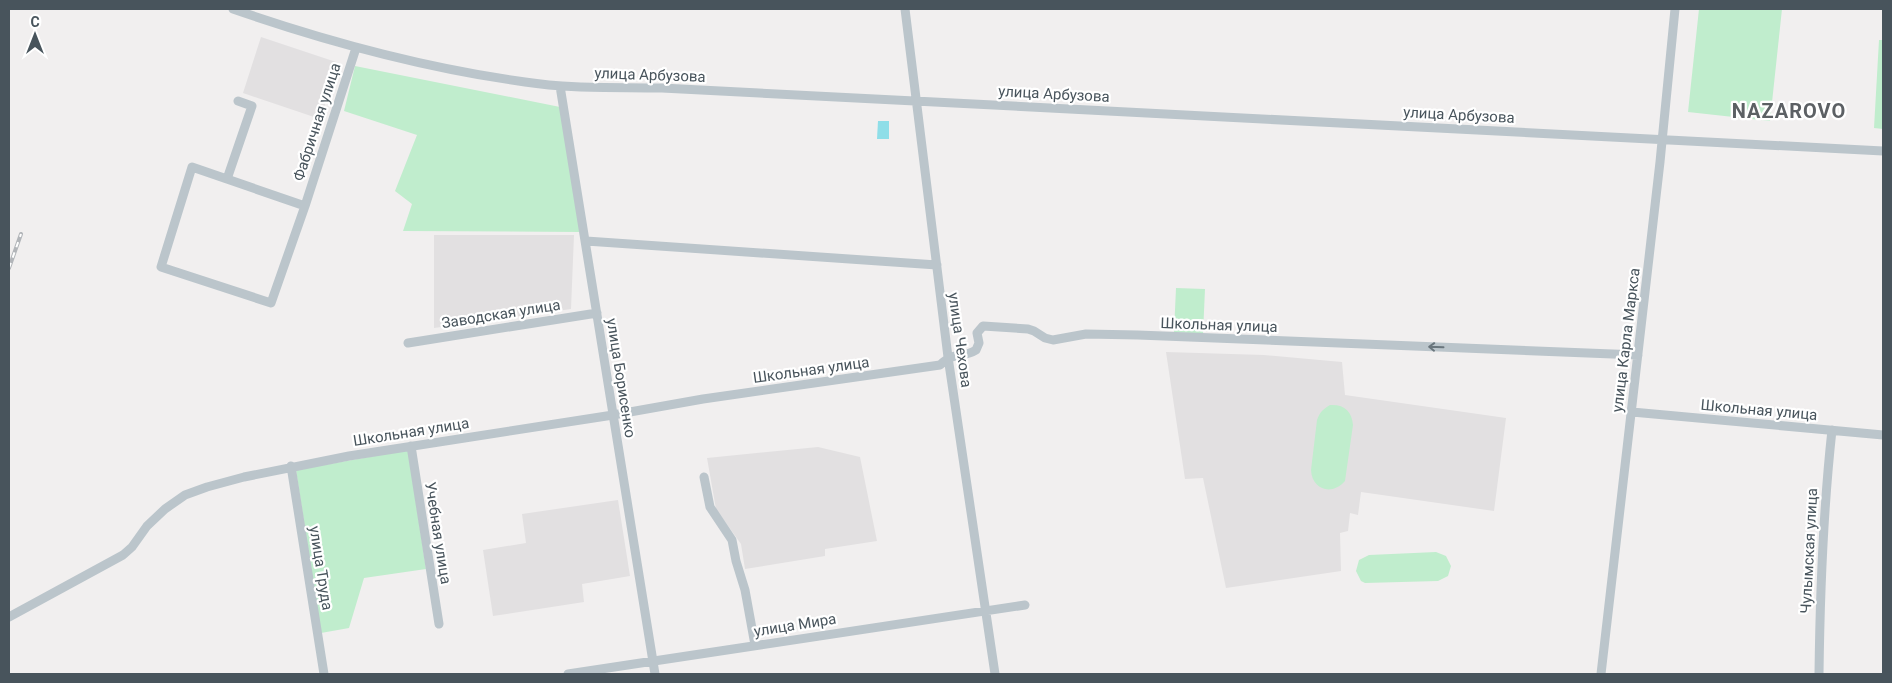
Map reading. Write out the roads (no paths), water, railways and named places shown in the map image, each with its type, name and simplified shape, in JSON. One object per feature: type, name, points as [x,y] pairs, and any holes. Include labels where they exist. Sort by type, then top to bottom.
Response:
[{"type":"street","name":"улица Арбузова","points":[[233,9],[356,48],[473,73],[560,86],[662,88],[1883,150]]},
{"type":"street","name":"улица Чехова","points":[[905,9],[948,357],[995,674]]},
{"type":"street","name":"улица Карла Маркса","points":[[1601,674],[1632,412],[1675,9]]},
{"type":"street","name":"Фабричная улица","points":[[305,206],[192,167],[161,268],[271,303],[305,206],[356,48]]},
{"type":"street","name":"улица Борисенко","points":[[560,86],[655,674]]},
{"type":"street","points":[[227,179],[252,106],[238,101]]},
{"type":"street","points":[[586,241],[936,265]]},
{"type":"street","name":"Заводская улица","points":[[408,343],[597,313]]},
{"type":"street","name":"Школьная улица","points":[[9,617],[123,555],[132,548],[147,526],[165,509],[184,495],[208,487],[291,466],[411,446],[703,399],[940,365],[948,357],[970,354],[976,350],[979,343],[977,332],[983,326],[1028,329],[1053,340],[1086,334],[1638,355]]},
{"type":"street","name":"Школьная улица","points":[[1632,412],[1883,435]]},
{"type":"street","name":"Чулымская улица","points":[[1819,674],[1820,586],[1824,510],[1832,430]]},
{"type":"street","name":"Учебная улица","points":[[411,446],[439,624]]},
{"type":"street","name":"улица Труда","points":[[291,466],[324,674]]},
{"type":"street","points":[[704,477],[710,507],[732,540],[745,590],[755,645]]},
{"type":"street","name":"улица Мира","points":[[568,674],[1025,605]]},
{"type":"water","points":[[878,121],[889,121],[889,139],[877,139]]},
{"type":"railway","points":[[9,268],[21,234]]},
{"type":"district","name":"NAZAROVO","points":[[1789,111]]}]
